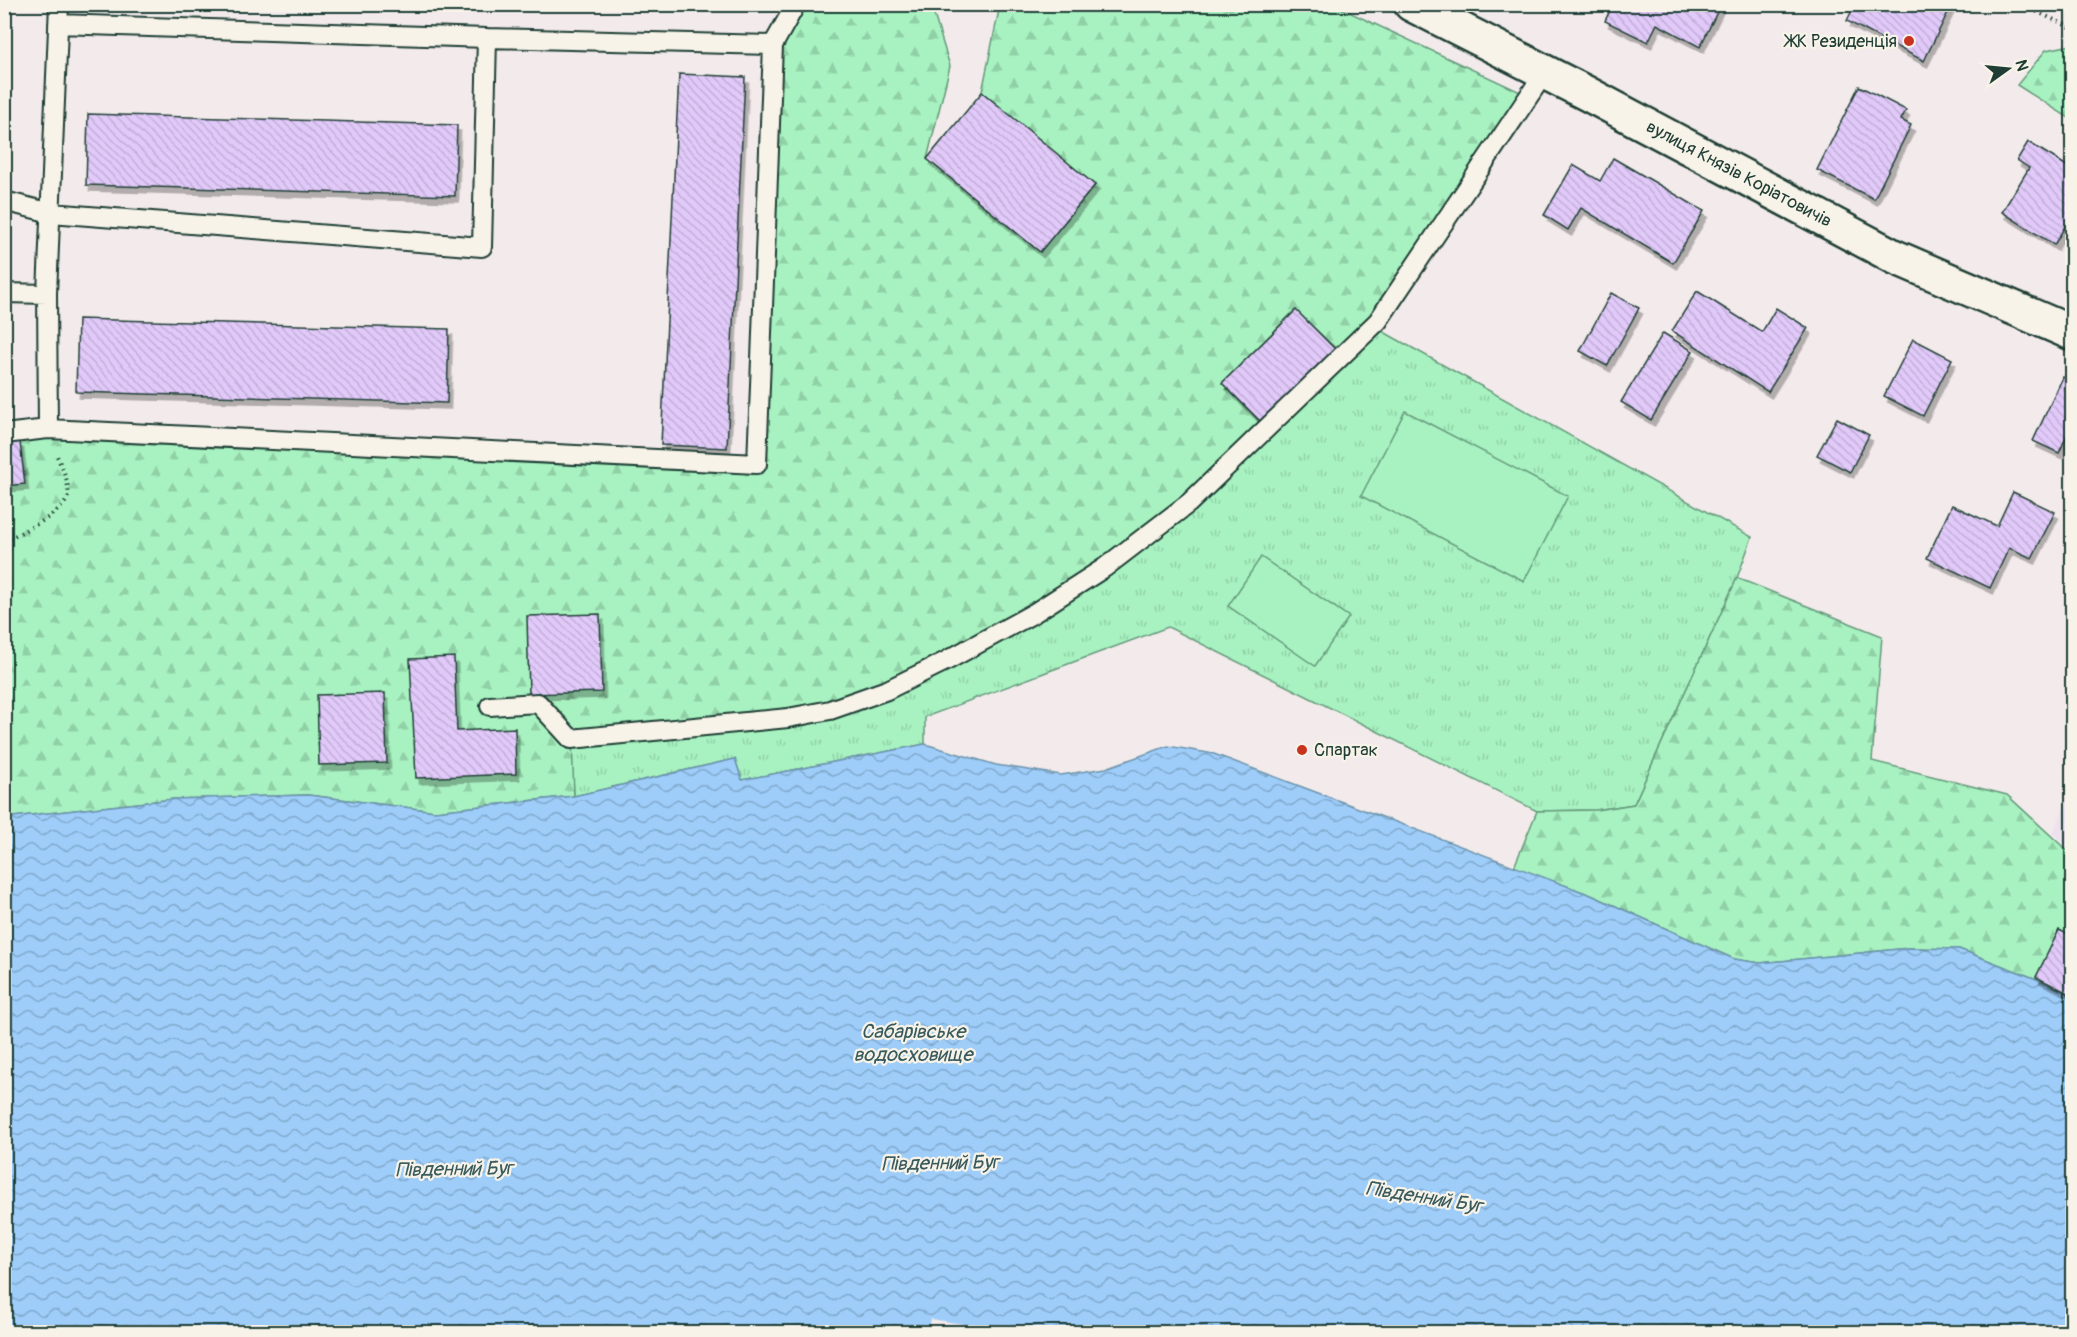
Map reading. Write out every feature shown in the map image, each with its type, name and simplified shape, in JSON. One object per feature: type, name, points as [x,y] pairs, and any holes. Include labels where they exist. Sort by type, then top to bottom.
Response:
[{"type":"main road","name":"вулиця Князів Коріатовичів","points":[[1411,4],[1545,72],[1895,257],[2073,333]]},
{"type":"lane","points":[[48,429],[47,294],[59,4]]},
{"type":"lane","points":[[4,434],[48,429],[757,464],[773,45],[796,4]]},
{"type":"lane","points":[[58,24],[773,45]]},
{"type":"lane","points":[[4,201],[51,213],[482,247],[487,38]]},
{"type":"lane","points":[[490,706],[538,703],[571,739],[788,718],[830,710],[887,690],[1034,613],[1104,568],[1189,503],[1378,321],[1545,72]]},
{"type":"lane","points":[[4,292],[47,294]]},
{"type":"path","points":[[2020,4],[2073,28]]},
{"type":"path","points":[[4,541],[61,509],[68,498],[64,475],[48,429]]},
{"type":"shaded area","points":[[2072,789],[2072,852],[2053,833]]},
{"type":"green space","points":[[800,5],[931,5],[950,66],[927,159],[1040,252],[1095,185],[982,92],[1000,5],[1334,5],[1531,97],[1344,356],[1295,310],[1222,383],[1267,429],[1104,568],[858,701],[572,739],[574,796],[435,811],[308,795],[174,799],[5,818],[4,434],[757,464],[773,45]]},
{"type":"green space","points":[[2072,45],[2072,120],[2017,85],[2046,50]]},
{"type":"green space","points":[[1373,326],[1752,537],[1737,578],[1634,804],[1596,810],[1537,811],[1168,627],[925,717],[925,744],[742,780],[735,759],[574,796],[571,739],[1262,423],[1335,349],[1344,356]]},
{"type":"green space","points":[[1405,411],[1568,496],[1524,581],[1361,496]]},
{"type":"green space","points":[[1261,557],[1349,617],[1315,666],[1228,606]]},
{"type":"green space","points":[[1737,578],[1882,636],[1872,761],[2007,795],[2072,855],[2072,996],[2034,978],[1959,949],[1909,948],[1760,963],[1734,959],[1591,895],[1514,867],[1537,811],[1596,810],[1634,804]]},
{"type":"water","name":"Сабарівське водосховище","points":[[925,744],[996,765],[1061,775],[1106,768],[1168,746],[1214,754],[1591,895],[1734,959],[1760,963],[1909,948],[1959,949],[2034,978],[2072,996],[2072,1332],[5,1332],[4,818],[174,799],[308,795],[435,811],[574,796],[735,759],[742,780]]},
{"type":"pier","points":[[931,1319],[963,1324],[961,1332],[928,1332]]},
{"type":"building","points":[[1613,4],[1721,4],[1700,47],[1657,24],[1648,42],[1605,21]]},
{"type":"building","name":"ЖК Резиденція","points":[[1855,4],[1952,4],[1924,61],[1847,21]]},
{"type":"building","points":[[679,74],[745,77],[727,448],[661,445]]},
{"type":"building","points":[[1859,86],[1906,110],[1901,120],[1911,125],[1874,199],[1817,170]]},
{"type":"building","points":[[982,92],[1095,185],[1040,252],[927,159]]},
{"type":"building","points":[[88,114],[457,125],[455,196],[86,185]]},
{"type":"building","points":[[2028,142],[2072,169],[2072,215],[2054,245],[2002,212],[2029,168],[2017,160]]},
{"type":"building","points":[[1613,158],[1704,211],[1673,263],[1581,208],[1568,230],[1544,215],[1573,165],[1600,181]]},
{"type":"building","points":[[2072,228],[2072,254],[2063,249]]},
{"type":"building","points":[[1697,291],[1762,332],[1776,308],[1808,328],[1768,392],[1672,331]]},
{"type":"building","points":[[1611,293],[1639,308],[1607,366],[1580,351]]},
{"type":"building","points":[[1296,310],[1335,349],[1262,423],[1222,383]]},
{"type":"building","points":[[78,319],[449,329],[447,403],[76,392]]},
{"type":"building","points":[[1663,333],[1693,351],[1651,420],[1621,402]]},
{"type":"building","points":[[1913,339],[1952,359],[1923,416],[1884,396]]},
{"type":"building","points":[[2063,377],[2072,381],[2072,424],[2059,453],[2033,441]]},
{"type":"building","points":[[1837,418],[1869,435],[1850,472],[1817,455]]},
{"type":"building","points":[[20,442],[25,484],[4,486],[4,444]]},
{"type":"building","points":[[2013,492],[2055,512],[2032,558],[2009,548],[1990,588],[1927,558],[1952,505],[1997,526]]},
{"type":"building","points":[[600,614],[602,692],[529,694],[527,616]]},
{"type":"building","points":[[454,657],[457,731],[515,728],[516,774],[416,778],[410,659]]},
{"type":"building","points":[[385,693],[387,763],[319,765],[317,695]]},
{"type":"building","points":[[2059,930],[2072,936],[2072,995],[2036,977]]},
{"type":"place","name":"ЖК Резиденція","points":[[1909,41]]},
{"type":"place","name":"Спартак","points":[[1302,750]]},
{"type":"water label","name":"Південний Буг","points":[[940,1163]]},
{"type":"water label","name":"Південний Буг","points":[[454,1169]]},
{"type":"water label","name":"Південний Буг","points":[[1424,1197]]}]
